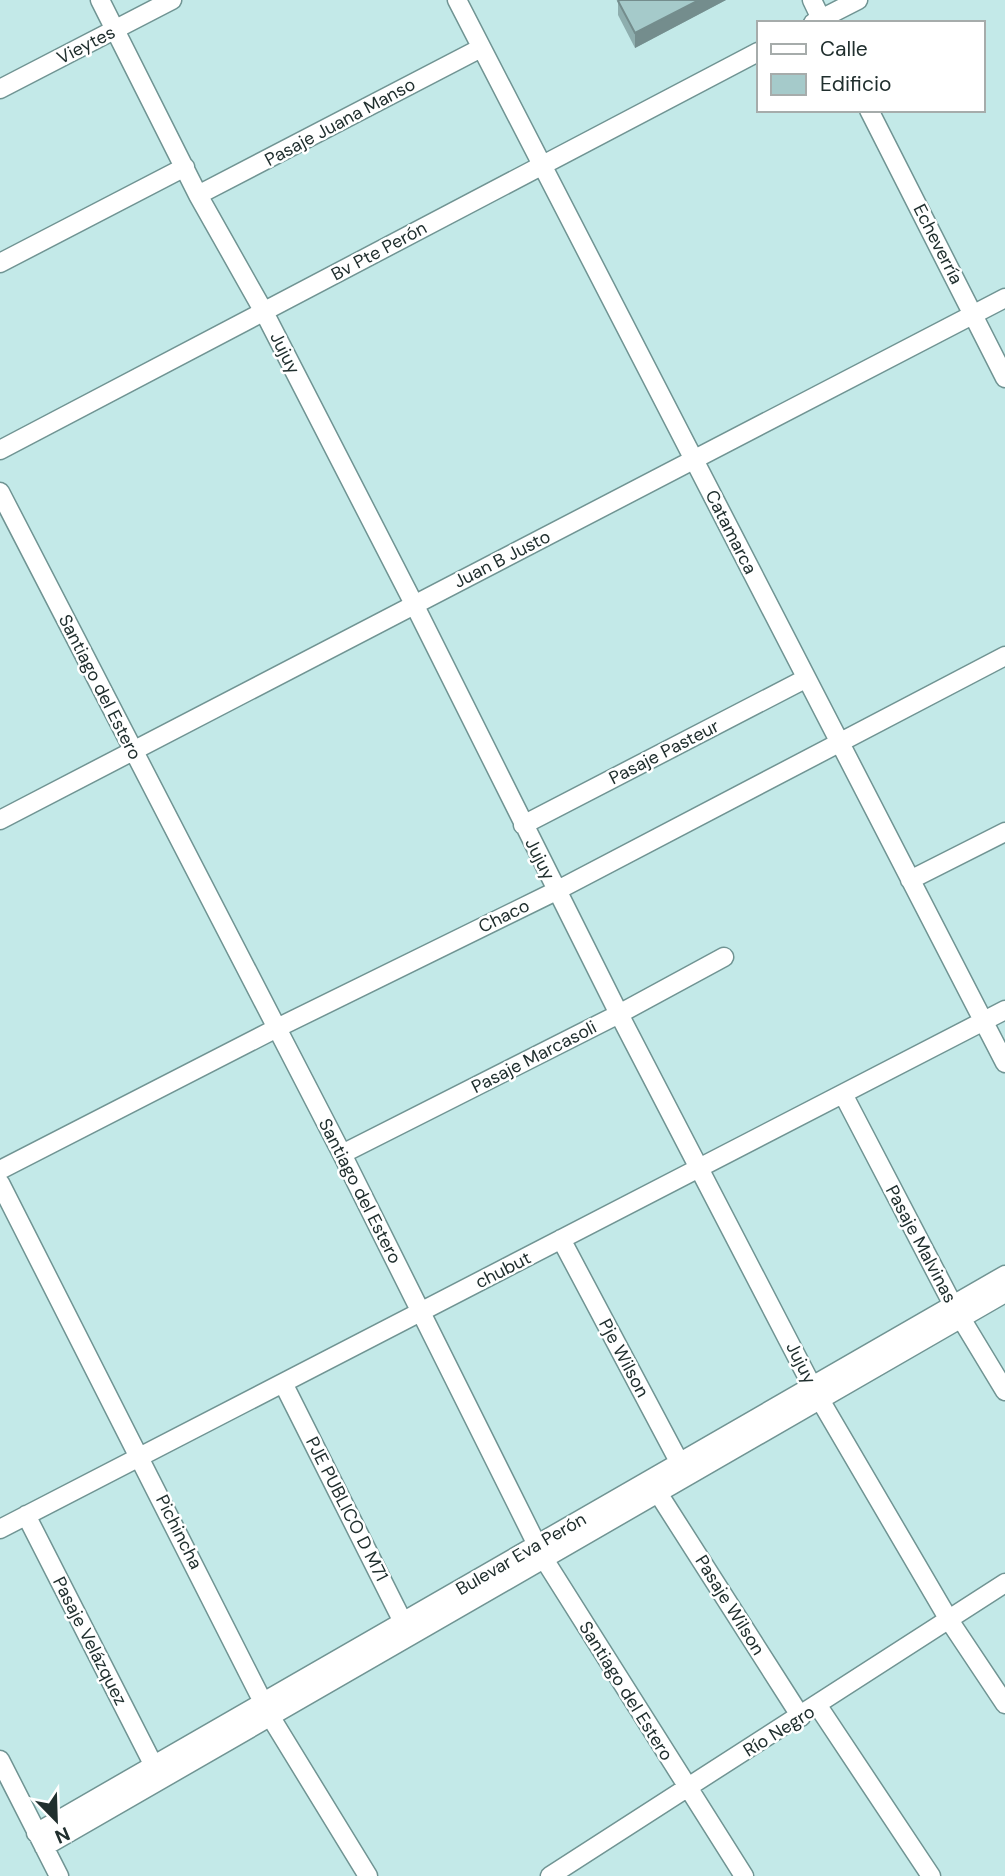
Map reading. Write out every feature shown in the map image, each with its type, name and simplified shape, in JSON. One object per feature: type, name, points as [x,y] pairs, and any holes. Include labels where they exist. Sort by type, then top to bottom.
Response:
[{"type":"street","name":"Jujuy","points":[[100,0],[198,195],[264,312],[414,604],[556,891],[817,1393],[949,1620],[1005,1704]]},
{"type":"street","name":"Vieytes","points":[[0,89],[172,0]]},
{"type":"street","name":"Catamarca","points":[[457,0],[1005,1063]]},
{"type":"street","points":[[812,0],[819,21],[858,0]]},
{"type":"street","name":"Pasaje Juana Manso","points":[[198,195],[481,48]]},
{"type":"street","name":"Bv Pte Perón","points":[[0,450],[757,53]]},
{"type":"street","name":"Echeverría","points":[[870,112],[1005,378]]},
{"type":"street","points":[[0,263],[185,167]]},
{"type":"street","name":"Juan B Justo","points":[[0,820],[1005,298]]},
{"type":"street","name":"Santiago del Estero","points":[[0,492],[275,1029],[342,1154],[541,1551],[687,1789],[744,1876]]},
{"type":"street","name":"Chaco","points":[[0,1170],[275,1029],[556,891],[1005,656]]},
{"type":"street","name":"Pasaje Pasteur","points":[[523,825],[805,678]]},
{"type":"street","points":[[909,880],[1005,832]]},
{"type":"street","name":"Pasaje Marcasoli","points":[[342,1154],[619,1014],[723,957]]},
{"type":"street","name":"chubut","points":[[0,1529],[1005,1010]]},
{"type":"street","name":"Pasaje Malvinas","points":[[843,1094],[957,1312],[1005,1391]]},
{"type":"street","name":"Pichincha","points":[[0,1183],[141,1456],[267,1709],[368,1876]]},
{"type":"street","name":"Pje Wilson","points":[[561,1239],[684,1469]]},
{"type":"street","name":"Bulevar Eva Perón","points":[[40,1840],[957,1312],[1005,1275]]},
{"type":"street","name":"Bulevar Eva Perón","points":[[957,1312],[1005,1293]]},
{"type":"street","name":"PJE PUBLICO D M71","points":[[283,1383],[406,1629]]},
{"type":"street","name":"Bulevar Eva Perón","points":[[541,1551],[658,1493],[684,1469]]},
{"type":"street","name":"Pasaje Wilson","points":[[658,1493],[801,1717]]},
{"type":"street","name":"Pasaje Velázquez","points":[[26,1516],[154,1766]]},
{"type":"street","name":"Río Negro","points":[[550,1876],[801,1717],[1005,1583]]},
{"type":"street","points":[[818,1706],[931,1876]]},
{"type":"street","name":"Bulevar Eva Perón","points":[[40,1840],[154,1766],[267,1709]]},
{"type":"street","points":[[0,1760],[59,1876]]},
{"type":"building","points":[[699,0],[635,33],[618,1]]}]
